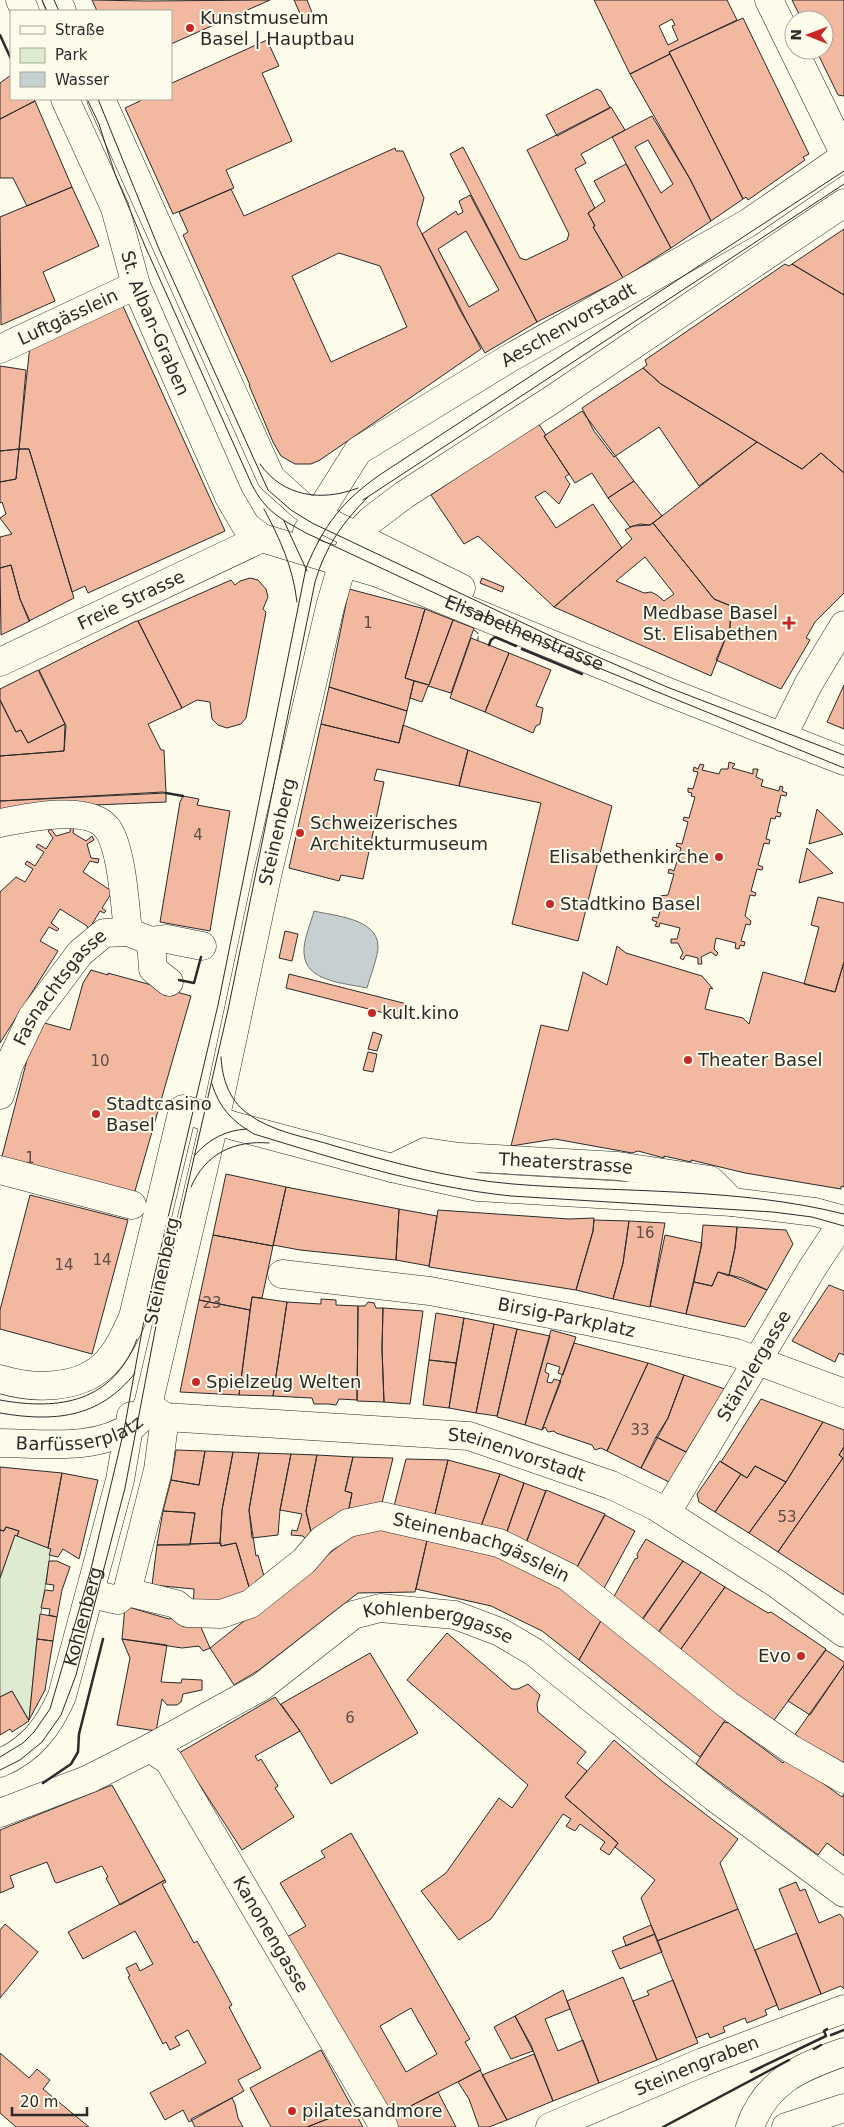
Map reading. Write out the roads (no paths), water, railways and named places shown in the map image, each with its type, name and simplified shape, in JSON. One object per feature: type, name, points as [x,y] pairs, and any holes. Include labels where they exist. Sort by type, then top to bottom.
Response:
[{"type":"street","points":[[768,0],[844,155]]},
{"type":"street","name":"St. Alban-Graben","points":[[65,100],[114,208],[136,285],[237,513],[246,526],[262,538]]},
{"type":"street","name":"St. Alban-Graben","points":[[101,100],[271,478],[285,492]]},
{"type":"street","name":"Aeschenvorstadt","points":[[316,516],[358,452],[508,359],[748,223],[844,155]]},
{"type":"street","points":[[350,549],[371,520],[404,495],[550,401],[844,203]]},
{"type":"street","name":"Luftgässlein","points":[[0,349],[136,285]]},
{"type":"street","name":"Elisabethenstrasse","points":[[285,492],[316,516],[378,573],[844,761]]},
{"type":"street","points":[[300,550],[316,516]]},
{"type":"street","name":"Elisabethenstrasse","points":[[262,538],[300,550],[350,549]]},
{"type":"street","name":"Freie Strasse","points":[[0,662],[262,538]]},
{"type":"street","name":"Steinenberg","points":[[0,1379],[26,1385],[44,1386],[72,1383],[90,1375],[111,1357],[123,1339],[133,1317],[198,1114],[266,876],[330,607],[350,549]]},
{"type":"street","points":[[782,737],[809,683],[844,625]]},
{"type":"street","name":"Fasnachtsgasse","points":[[0,823],[38,816],[64,815],[92,818],[107,827],[118,858],[139,936],[153,969],[169,982]]},
{"type":"street","name":"Fasnachtsgasse","points":[[0,1095],[8,1065],[32,1017],[80,953],[104,933],[139,936]]},
{"type":"street","points":[[139,936],[202,946]]},
{"type":"street","name":"Steinenberg","points":[[156,1411],[198,1114]]},
{"type":"street","name":"Steinenberg","points":[[122,1437],[198,1114]]},
{"type":"street","name":"Theaterstrasse","points":[[198,1114],[392,1168],[478,1187],[732,1202],[815,1212],[844,1220]]},
{"type":"street","points":[[0,1170],[132,1205]]},
{"type":"street","name":"Stänzlergasse","points":[[666,1512],[813,1267],[844,1220]]},
{"type":"street","name":"Birsig-Parkplatz","points":[[282,1274],[430,1291],[536,1310],[736,1353],[844,1392]]},
{"type":"street","name":"Barfüsserplatz","points":[[0,1443],[89,1444],[122,1437],[139,1420],[156,1411]]},
{"type":"street","name":"Steinenvorstadt","points":[[156,1411],[470,1436],[611,1485],[666,1512],[777,1584],[844,1633]]},
{"type":"street","name":"Kohlenberg","points":[[127,1592],[158,1470],[156,1411]]},
{"type":"street","name":"Kohlenberg","points":[[0,1763],[16,1755],[32,1742],[55,1713],[62,1696],[91,1594],[120,1480],[122,1437]]},
{"type":"street","name":"Steinenbachgässlein","points":[[91,1594],[118,1600],[127,1592],[176,1604],[187,1613],[221,1614],[250,1604],[304,1561],[322,1540],[348,1523],[381,1516],[500,1543],[568,1577],[728,1704],[791,1749],[844,1779]]},
{"type":"street","name":"Kohlenberggasse","points":[[0,1813],[89,1779],[261,1687],[354,1615],[380,1608],[455,1615],[500,1632],[534,1652],[714,1796],[844,1893]]},
{"type":"street","name":"Kanonengasse","points":[[150,1748],[169,1762],[384,2127]]},
{"type":"street","name":"Steinengraben","points":[[550,2127],[703,2062],[844,2009]]},
{"type":"street","points":[[750,2127],[765,2096],[782,2080],[804,2067],[844,2052]]},
{"type":"street","points":[[786,2127],[844,2108]]},
{"type":"water","points":[[314,911],[343,917],[363,924],[376,937],[378,951],[367,988],[319,976],[306,963],[305,943]]},
{"type":"tram line","points":[[42,0],[47,10]]},
{"type":"tram line","points":[[54,0],[59,10]]},
{"type":"tram line","points":[[87,100],[99,124],[115,174],[145,246],[252,485],[263,502],[275,514],[306,533],[572,657],[844,768]]},
{"type":"tram line","points":[[98,100],[159,249],[268,490],[291,510],[312,523],[557,639],[667,687],[844,755]]},
{"type":"tram line","points":[[0,1757],[23,1743],[34,1732],[50,1709],[91,1569],[124,1430],[144,1320],[218,1005],[306,568],[320,539],[327,526],[345,504],[381,474],[844,171]]},
{"type":"tram line","points":[[363,500],[844,184]]},
{"type":"tram line","points":[[260,464],[280,484],[304,494],[331,495],[358,488]]},
{"type":"tram line","points":[[0,1770],[20,1760],[42,1742],[61,1715],[76,1675],[125,1488],[159,1310],[228,1010],[315,582],[324,557],[336,536],[368,497]]},
{"type":"tram line","points":[[264,509],[285,554],[297,602]]},
{"type":"tram line","points":[[284,521],[307,571]]},
{"type":"tram line","points":[[221,1057],[225,1081],[231,1095],[241,1108],[257,1120],[290,1133],[401,1164],[490,1182],[721,1195],[803,1205],[844,1214]]},
{"type":"tram line","points":[[212,1084],[215,1093],[228,1114],[254,1134],[349,1163],[413,1179],[478,1192],[511,1196],[773,1212],[812,1217],[844,1226]]},
{"type":"tram line","points":[[195,1155],[218,1136],[232,1131],[247,1129]]},
{"type":"tram line","points":[[191,1187],[204,1166],[222,1152],[244,1144],[269,1143]]},
{"type":"tram line","points":[[0,1400],[43,1404],[63,1402],[82,1397],[99,1389],[114,1377],[127,1360],[137,1339]]},
{"type":"tram line","points":[[0,1413],[38,1417],[74,1414],[106,1400],[135,1373]]},
{"type":"place","name":"Kunstmuseum Basel | Hauptbau","points":[[190,28]]},
{"type":"place","name":"Medbase Basel St. Elisabethen","points":[[789,623]]},
{"type":"place","name":"Schweizerisches Architekturmuseum","points":[[300,833]]},
{"type":"place","name":"Elisabethenkirche","points":[[719,857]]},
{"type":"place","name":"Stadtkino Basel","points":[[550,904]]},
{"type":"place","name":"kult.kino","points":[[372,1013]]},
{"type":"place","name":"Theater Basel","points":[[688,1060]]},
{"type":"place","name":"Stadtcasino Basel","points":[[96,1114]]},
{"type":"place","name":"Spielzeug Welten","points":[[196,1382]]},
{"type":"place","name":"Evo","points":[[801,1656]]},
{"type":"place","name":"pilatesandmore","points":[[292,2111]]}]
